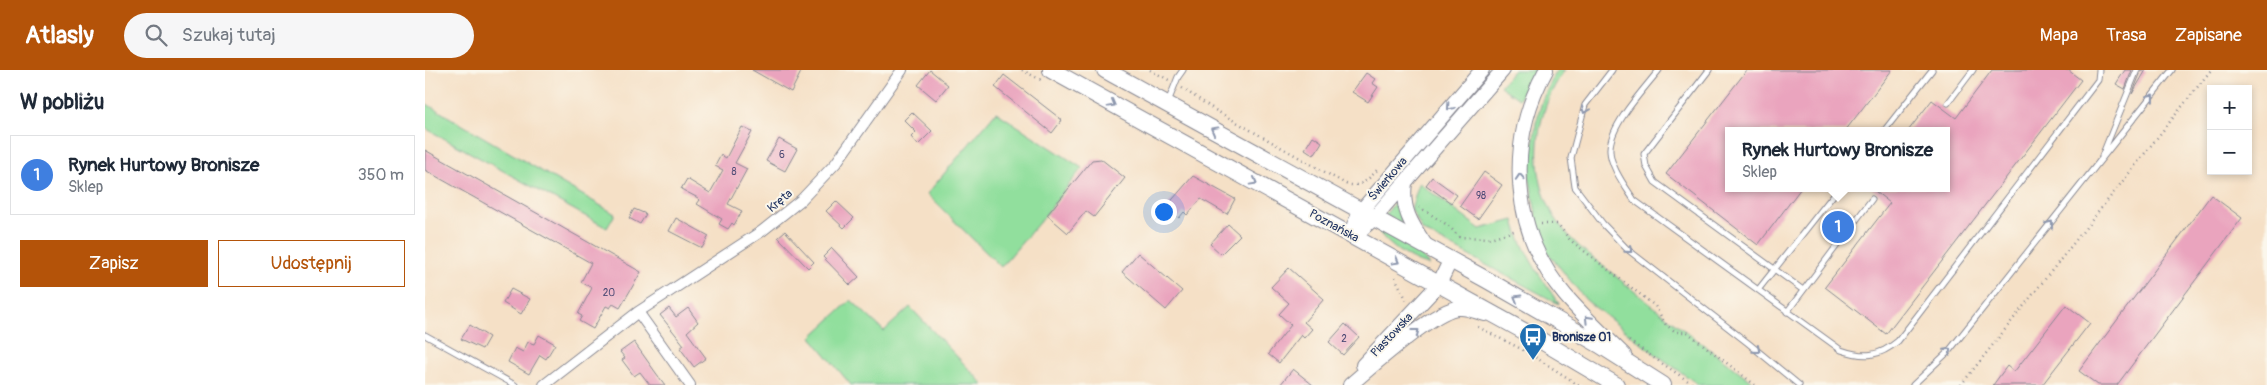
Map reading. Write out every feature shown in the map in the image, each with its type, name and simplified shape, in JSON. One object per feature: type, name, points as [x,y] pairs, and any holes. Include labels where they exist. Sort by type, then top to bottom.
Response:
[{"type":"main road","name":"Poznańska","points":[[1051,70],[1439,284],[1616,385]]},
{"type":"main road","name":"Poznańska","points":[[1105,70],[1427,248],[1635,366],[1663,385]]},
{"type":"street","name":"Kręta","points":[[544,385],[638,312],[762,231],[801,200],[836,163],[902,70]]},
{"type":"street","name":"Świerkowa","points":[[1367,215],[1482,70]]},
{"type":"street","name":"Świerkowa","points":[[1353,237],[1354,225],[1405,183],[1503,70]]},
{"type":"street","points":[[1546,70],[1530,104],[1523,127],[1519,151],[1521,192],[1528,227],[1550,274],[1565,294],[1635,366]]},
{"type":"street","name":"Świerkowa","points":[[1405,183],[1403,198],[1407,214],[1427,248]]},
{"type":"street","name":"Piastowska","points":[[1345,385],[1439,284],[1450,261]]},
{"type":"street","points":[[1351,385],[1425,325],[1447,310],[1460,307],[1499,318]]},
{"type":"street","points":[[638,312],[690,385]]},
{"type":"lane","points":[[1167,104],[1175,83],[1183,70]]},
{"type":"lane","points":[[1612,70],[1585,105],[1571,158],[1575,187],[1603,224],[1627,249],[1799,385]]},
{"type":"lane","points":[[1659,70],[1621,118],[1610,148],[1617,173],[1634,200],[1841,350],[1857,356],[1874,355],[1889,349],[1898,342],[2098,80],[2099,70]]},
{"type":"lane","points":[[1709,70],[1644,154],[1646,166],[1655,182],[1803,290]]},
{"type":"lane","points":[[1887,127],[1932,70]]},
{"type":"lane","points":[[1948,103],[1973,70]]},
{"type":"lane","points":[[2100,161],[2137,70]]},
{"type":"lane","points":[[1913,385],[1949,351],[2172,70]]},
{"type":"lane","points":[[1758,290],[1836,192]]},
{"type":"lane","points":[[1787,312],[1872,199]]},
{"type":"lane","points":[[425,335],[515,385]]},
{"type":"path","points":[[1151,70],[1175,83],[1215,110],[1346,184],[1353,186],[1361,184],[1372,176]]},
{"type":"path","points":[[1961,385],[2211,70]]},
{"type":"path","points":[[1414,204],[1449,226],[1459,237],[1490,238],[1520,229]]},
{"type":"path","points":[[1534,224],[1558,224],[1571,240],[1655,306],[1666,325],[1676,332],[1687,332],[1755,385]]},
{"type":"path","points":[[1622,336],[1694,385]]},
{"type":"path","points":[[1527,352],[1579,385]]},
{"type":"green space","points":[[1514,70],[1536,70],[1519,99],[1500,86]]},
{"type":"green space","points":[[1557,70],[1565,70],[1546,104],[1538,143],[1538,163],[1541,182],[1547,201],[1556,219],[1568,235],[1590,256],[1666,317],[1757,385],[1699,385],[1647,348],[1586,300],[1548,253],[1537,219],[1529,176],[1536,123],[1543,98]]},
{"type":"green space","points":[[425,103],[615,214],[607,228],[425,128]]},
{"type":"green space","points":[[996,112],[1082,168],[1001,267],[927,194]]},
{"type":"green space","points":[[1419,183],[1480,229],[1514,220],[1527,253],[1559,304],[1423,231],[1411,209]]},
{"type":"green space","points":[[1398,201],[1402,224],[1385,215]]},
{"type":"green space","points":[[1378,229],[1417,251],[1429,265],[1416,261],[1400,252],[1381,235]]},
{"type":"green space","points":[[851,300],[884,331],[910,307],[984,385],[851,385],[811,337]]},
{"type":"building","points":[[752,70],[802,70],[791,92]]},
{"type":"building","points":[[930,70],[948,85],[936,100],[918,85]]},
{"type":"building","points":[[1747,70],[1892,70],[1848,127],[1725,127],[1725,192],[1798,192],[1758,245],[1666,174]]},
{"type":"building","points":[[1992,70],[2068,70],[2081,80],[1886,334],[1825,287],[1890,203],[1876,192],[1950,192],[1950,127],[1911,127],[1932,100],[1956,118]]},
{"type":"building","points":[[2125,70],[2132,70],[2125,89],[2116,84]]},
{"type":"building","points":[[2141,70],[2146,70],[2132,94],[2141,72]]},
{"type":"building","points":[[1366,73],[1375,79],[1372,83],[1378,87],[1368,102],[1352,92]]},
{"type":"building","points":[[1004,75],[1062,120],[1052,133],[995,87]]},
{"type":"building","points":[[912,112],[932,131],[918,145],[911,137],[916,132],[904,120]]},
{"type":"building","points":[[742,127],[752,132],[735,163],[747,169],[728,204],[742,211],[734,225],[732,223],[728,229],[719,224],[722,219],[697,204],[700,200],[698,198],[681,189],[687,179],[710,193],[723,170],[715,166],[721,155],[726,158]]},
{"type":"building","points":[[1313,136],[1322,142],[1314,155],[1305,149]]},
{"type":"building","points":[[779,139],[797,149],[785,171],[766,161]]},
{"type":"building","points":[[425,150],[641,272],[620,308],[613,304],[610,308],[606,306],[593,329],[579,321],[582,316],[578,314],[592,288],[581,282],[591,263],[425,170]]},
{"type":"building","points":[[1101,159],[1125,178],[1094,217],[1086,211],[1068,233],[1047,215],[1092,160]]},
{"type":"building","points":[[1484,172],[1502,185],[1478,219],[1460,206]]},
{"type":"building","points":[[1193,176],[1235,199],[1227,214],[1201,199],[1187,215],[1184,212],[1179,218],[1166,207]]},
{"type":"building","points":[[1432,177],[1457,195],[1451,203],[1426,185]]},
{"type":"building","points":[[2211,195],[2242,218],[2117,385],[2098,385],[2079,371]]},
{"type":"building","points":[[836,201],[854,218],[844,228],[826,211]]},
{"type":"building","points":[[634,209],[646,214],[640,224],[629,218]]},
{"type":"building","points":[[676,218],[709,236],[702,248],[669,231]]},
{"type":"building","points":[[1228,224],[1240,235],[1221,254],[1210,244]]},
{"type":"building","points":[[785,231],[814,262],[808,268],[778,237]]},
{"type":"building","points":[[832,248],[859,277],[850,285],[823,257]]},
{"type":"building","points":[[1138,253],[1182,291],[1166,310],[1122,272]]},
{"type":"building","points":[[1289,268],[1324,299],[1304,322],[1312,329],[1304,338],[1301,335],[1279,363],[1268,354],[1291,325],[1279,314],[1289,303],[1271,287]]},
{"type":"building","points":[[511,289],[530,299],[521,314],[503,303]]},
{"type":"building","points":[[2066,305],[2090,323],[2042,385],[1993,385],[2007,366],[2014,372]]},
{"type":"building","points":[[669,308],[676,317],[688,308],[698,322],[687,332],[706,358],[694,367],[680,348],[684,345],[660,315]]},
{"type":"building","points":[[1345,324],[1359,337],[1343,355],[1329,342]]},
{"type":"building","points":[[470,325],[489,337],[482,349],[461,339]]},
{"type":"building","points":[[539,335],[555,344],[546,359],[540,355],[529,374],[508,362],[515,348],[523,352],[528,342],[534,344]]},
{"type":"building","points":[[634,342],[665,385],[650,385],[640,372],[634,376],[622,360],[625,358],[620,352]]},
{"type":"building","points":[[1293,369],[1313,385],[1280,385]]},
{"type":"place","name":"Rynek Hurtowy Bronisze","points":[[1838,227]]},
{"type":"place","name":"Bronisze 01","points":[[1533,361]]}]
